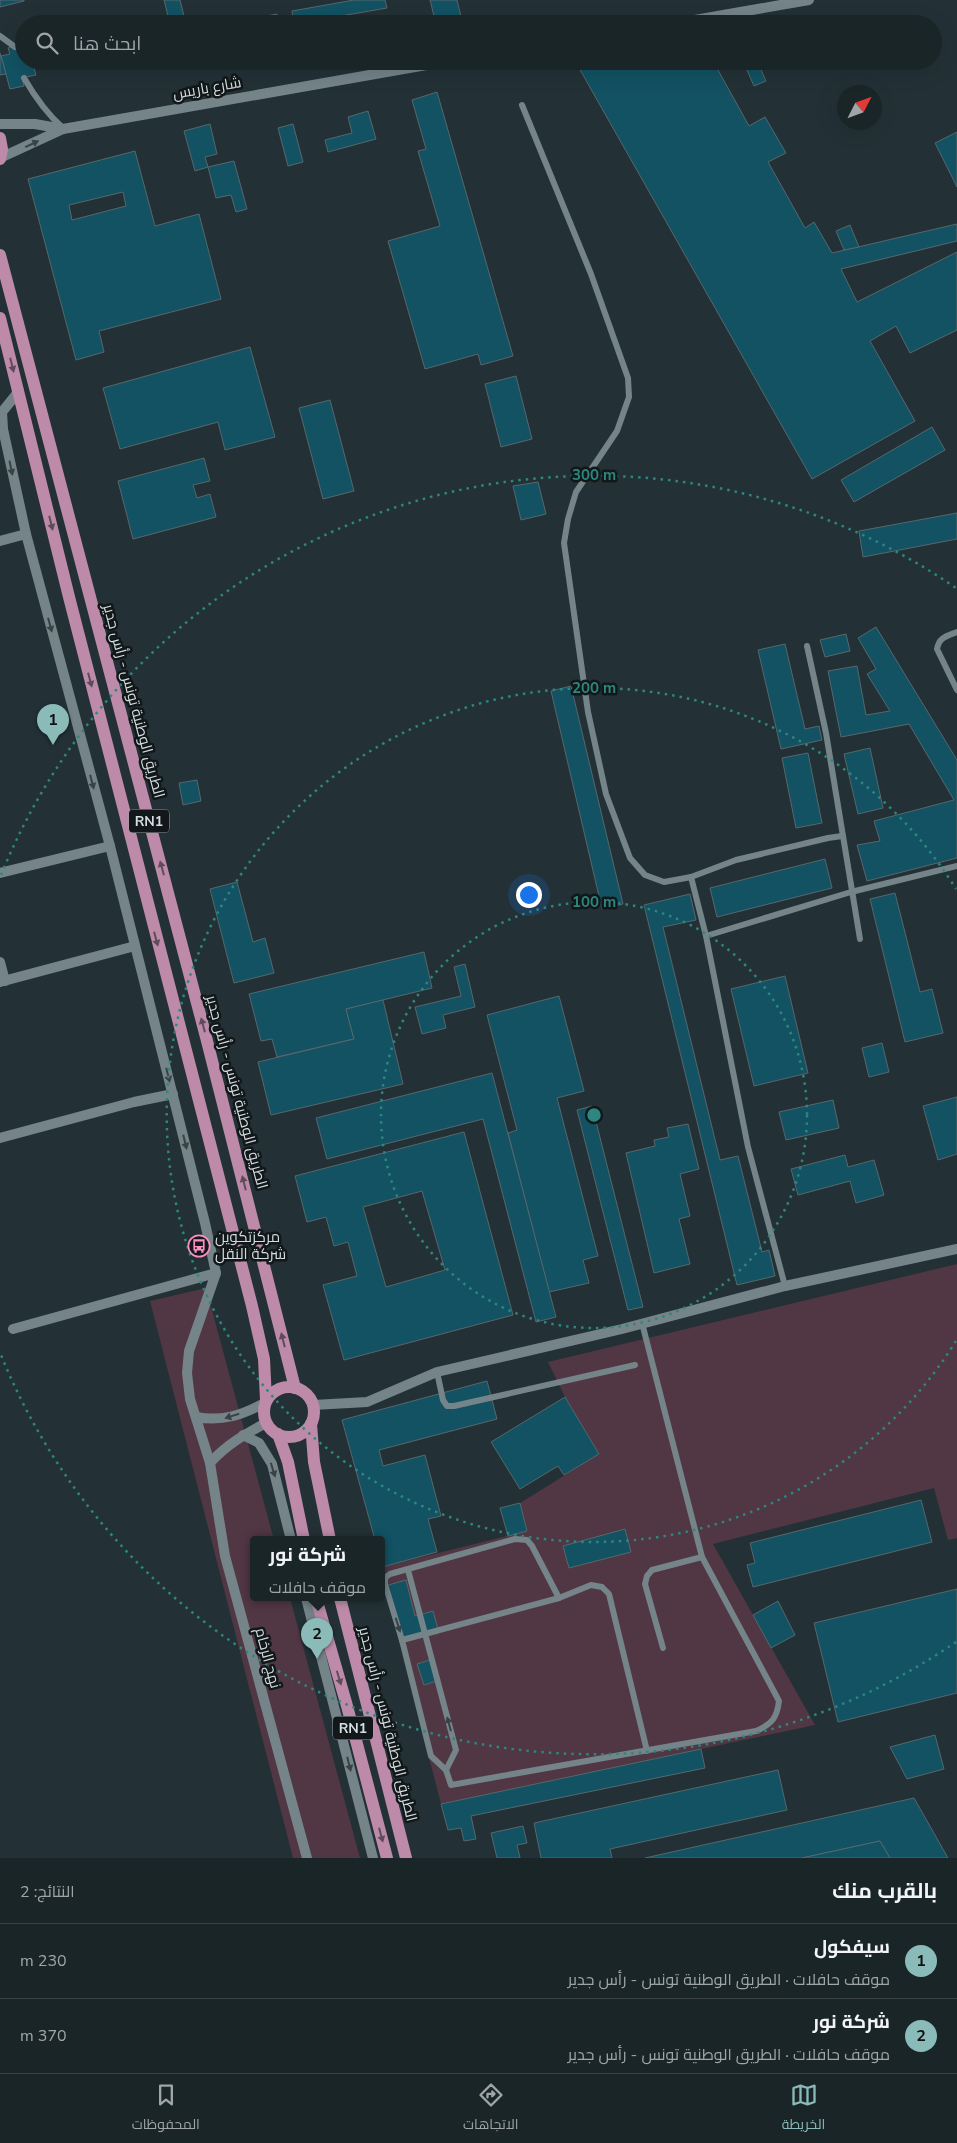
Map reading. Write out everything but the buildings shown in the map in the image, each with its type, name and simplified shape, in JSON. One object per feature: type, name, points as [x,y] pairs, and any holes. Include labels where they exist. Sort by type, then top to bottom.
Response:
[{"type":"main road","points":[[0,138],[0,158]]},
{"type":"main road","name":"الطريق الوطنية تونس - رأس جدير","points":[[0,255],[83,566],[113,689],[208,1041],[295,1388]]},
{"type":"main road","name":"RN1","points":[[0,318],[3,339],[19,391],[71,606],[252,1306],[264,1358],[266,1401],[264,1416],[266,1423]]},
{"type":"main road","points":[[266,1401],[278,1389],[295,1388],[303,1391],[313,1405],[311,1424],[314,1462],[329,1536]]},
{"type":"main road","points":[[266,1423],[278,1434],[288,1462],[303,1536]]},
{"type":"main road","points":[[278,1434],[293,1436],[300,1434],[311,1424]]},
{"type":"main road","name":"RN1","points":[[317,1601],[387,1858]]},
{"type":"main road","name":"الطريق الوطنية تونس - رأس جدير","points":[[341,1601],[406,1858]]},
{"type":"street","points":[[723,15],[809,0]]},
{"type":"street","name":"شارع باريس","points":[[0,124],[35,124],[63,128],[396,70]]},
{"type":"street","points":[[0,158],[63,128]]},
{"type":"street","points":[[13,1329],[216,1273],[110,846],[26,534],[3,429],[2,412],[19,391]]},
{"type":"street","points":[[0,541],[26,534]]},
{"type":"street","points":[[0,873],[110,846]]},
{"type":"street","points":[[0,962],[2,982],[135,946]]},
{"type":"street","points":[[0,1138],[134,1102],[173,1094]]},
{"type":"street","points":[[313,1405],[367,1402],[437,1372],[642,1323],[785,1286],[957,1249]]},
{"type":"street","name":"نهج الرخام","points":[[216,1273],[189,1351],[187,1373],[190,1399],[210,1463],[225,1556],[307,1858]]},
{"type":"street","points":[[196,1417],[211,1420],[225,1419],[266,1401]]},
{"type":"street","points":[[210,1463],[221,1451],[243,1435],[266,1423]]},
{"type":"street","points":[[243,1435],[259,1443],[272,1464],[291,1536]]},
{"type":"street","points":[[307,1601],[373,1858]]},
{"type":"lane","points":[[0,36],[15,46]]},
{"type":"lane","points":[[24,78],[50,117],[63,128]]},
{"type":"lane","points":[[522,105],[591,274],[628,378],[629,397],[617,431],[576,492],[568,519],[564,543],[588,712],[606,794],[630,858],[645,875],[664,882],[690,877],[736,860],[842,836]]},
{"type":"lane","points":[[957,632],[941,638],[937,649],[957,690]]},
{"type":"lane","points":[[807,646],[826,733],[860,939]]},
{"type":"lane","points":[[706,936],[852,892],[957,866]]},
{"type":"lane","points":[[690,877],[706,936],[748,1147],[785,1286]]},
{"type":"lane","points":[[408,1570],[456,1750],[446,1770],[448,1782],[455,1786],[648,1752],[756,1731],[770,1725],[778,1716],[779,1701],[702,1557],[642,1323]]},
{"type":"lane","points":[[437,1372],[444,1400],[447,1406],[454,1406],[635,1365]]},
{"type":"lane","points":[[385,1578],[390,1574],[516,1539],[527,1540],[559,1598]]},
{"type":"lane","points":[[663,1648],[645,1584],[647,1576],[652,1570],[702,1557]]},
{"type":"lane","points":[[402,1640],[559,1598],[591,1585],[602,1587],[610,1594],[648,1752]]},
{"type":"lane","points":[[385,1587],[402,1640],[431,1756],[446,1770]]},
{"type":"shaded area","points":[[957,1264],[957,1538],[948,1540],[934,1488],[713,1544],[815,1725],[441,1804],[385,1586],[385,1566],[527,1531],[520,1503],[599,1454],[565,1397],[548,1362]]},
{"type":"shaded area","points":[[206,1288],[273,1536],[250,1536],[250,1601],[291,1601],[360,1858],[293,1858],[150,1301]]},
{"type":"place","name":"سيفكول","points":[[53,745]]},
{"type":"place","name":"مركزتكوين شركة النقل","points":[[199,1246]]},
{"type":"place","name":"شركة نور","points":[[317,1659]]}]
